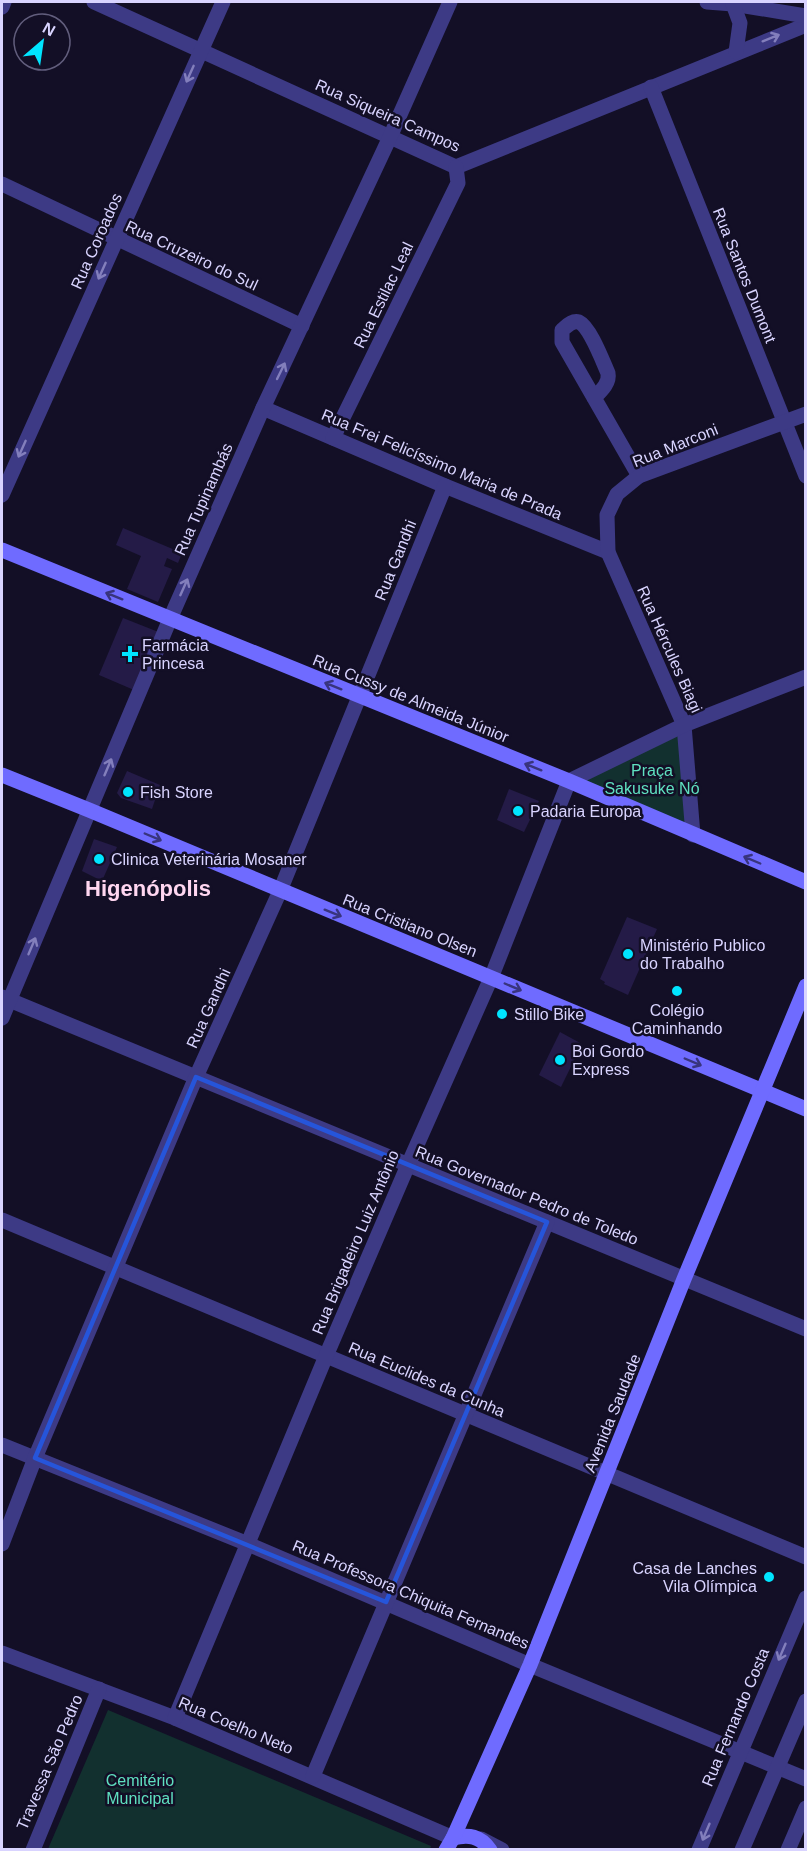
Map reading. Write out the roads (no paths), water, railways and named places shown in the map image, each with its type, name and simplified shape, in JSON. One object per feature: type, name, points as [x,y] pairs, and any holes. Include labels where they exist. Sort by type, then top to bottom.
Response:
[{"type":"street","points":[[2,7],[4,2]]},
{"type":"street","name":"Rua Siqueira Campos","points":[[94,2],[456,167],[806,25]]},
{"type":"street","name":"Rua Coroados","points":[[2,495],[223,2]]},
{"type":"street","name":"Rua Tupinambás","points":[[2,1018],[5,998],[263,408],[450,2]]},
{"type":"street","points":[[707,2],[734,3],[806,16]]},
{"type":"street","points":[[734,3],[740,23],[736,52]]},
{"type":"street","name":"Rua Santos Dumont","points":[[651,87],[806,476]]},
{"type":"street","name":"Rua Estilac Leal","points":[[333,438],[458,183],[456,167]]},
{"type":"street","name":"Rua Cruzeiro do Sul","points":[[2,184],[302,326]]},
{"type":"street","points":[[594,398],[639,476]]},
{"type":"street","name":"Rua Frei Felicíssimo Maria de Prada","points":[[263,408],[445,486],[608,552]]},
{"type":"street","name":"Rua Marconi","points":[[608,552],[607,515],[617,494],[639,476],[806,414]]},
{"type":"street","name":"Rua Gandhi","points":[[2,1544],[34,1458],[196,1077],[280,891],[445,486]]},
{"type":"street","name":"Rua Cussy de Almeida Júnior","points":[[2,550],[569,781],[806,882]]},
{"type":"street","name":"Rua Hércules Biagi","points":[[608,552],[684,725],[693,835]]},
{"type":"street","points":[[569,781],[684,725],[806,677]]},
{"type":"street","name":"Rua Cristiano Olsen","points":[[2,776],[89,810],[806,1109]]},
{"type":"street","name":"Rua Brigadeiro Luiz Antônio","points":[[176,1718],[326,1356],[491,978],[569,781]]},
{"type":"street","name":"Avenida Saudade","points":[[450,1844],[530,1665],[684,1279],[806,986]]},
{"type":"street","name":"Rua Governador Pedro de Toledo","points":[[5,998],[806,1329]]},
{"type":"street","name":"Rua Euclides da Cunha","points":[[2,1220],[806,1557]]},
{"type":"street","points":[[313,1776],[547,1222]]},
{"type":"street","name":"Rua Professora Chiquita Fernandes","points":[[2,1444],[248,1544],[530,1665],[806,1779]]},
{"type":"street","name":"Rua Fernando Costa","points":[[699,1850],[806,1598]]},
{"type":"street","name":"Rua Coelho Neto","points":[[2,1653],[176,1718],[313,1776],[450,1844]]},
{"type":"street","name":"Travessa São Pedro","points":[[33,1850],[99,1689]]},
{"type":"street","points":[[742,1850],[806,1701]]},
{"type":"street","points":[[788,1850],[806,1808]]},
{"type":"street","points":[[450,1844],[464,1835],[473,1836],[485,1844],[502,1850]]},
{"type":"place","name":"Farmácia Princesa","points":[[130,654]]},
{"type":"place","name":"Fish Store","points":[[128,792]]},
{"type":"place","name":"Padaria Europa","points":[[518,811]]},
{"type":"place","name":"Clinica Veterinária Mosaner","points":[[99,859]]},
{"type":"place","name":"Ministério Publico do Trabalho","points":[[628,954]]},
{"type":"place","name":"Colégio Caminhando","points":[[677,991]]},
{"type":"place","name":"Stillo Bike","points":[[502,1014]]},
{"type":"place","name":"Boi Gordo Express","points":[[560,1060]]},
{"type":"place","name":"Casa de Lanches Vila Olímpica","points":[[769,1577]]},
{"type":"district","name":"Higenópolis","points":[[148,888]]},
{"type":"park label","name":"Praça Sakusuke Nó","points":[[652,779]]},
{"type":"park label","name":"Cemitério Municipal","points":[[140,1789]]}]
